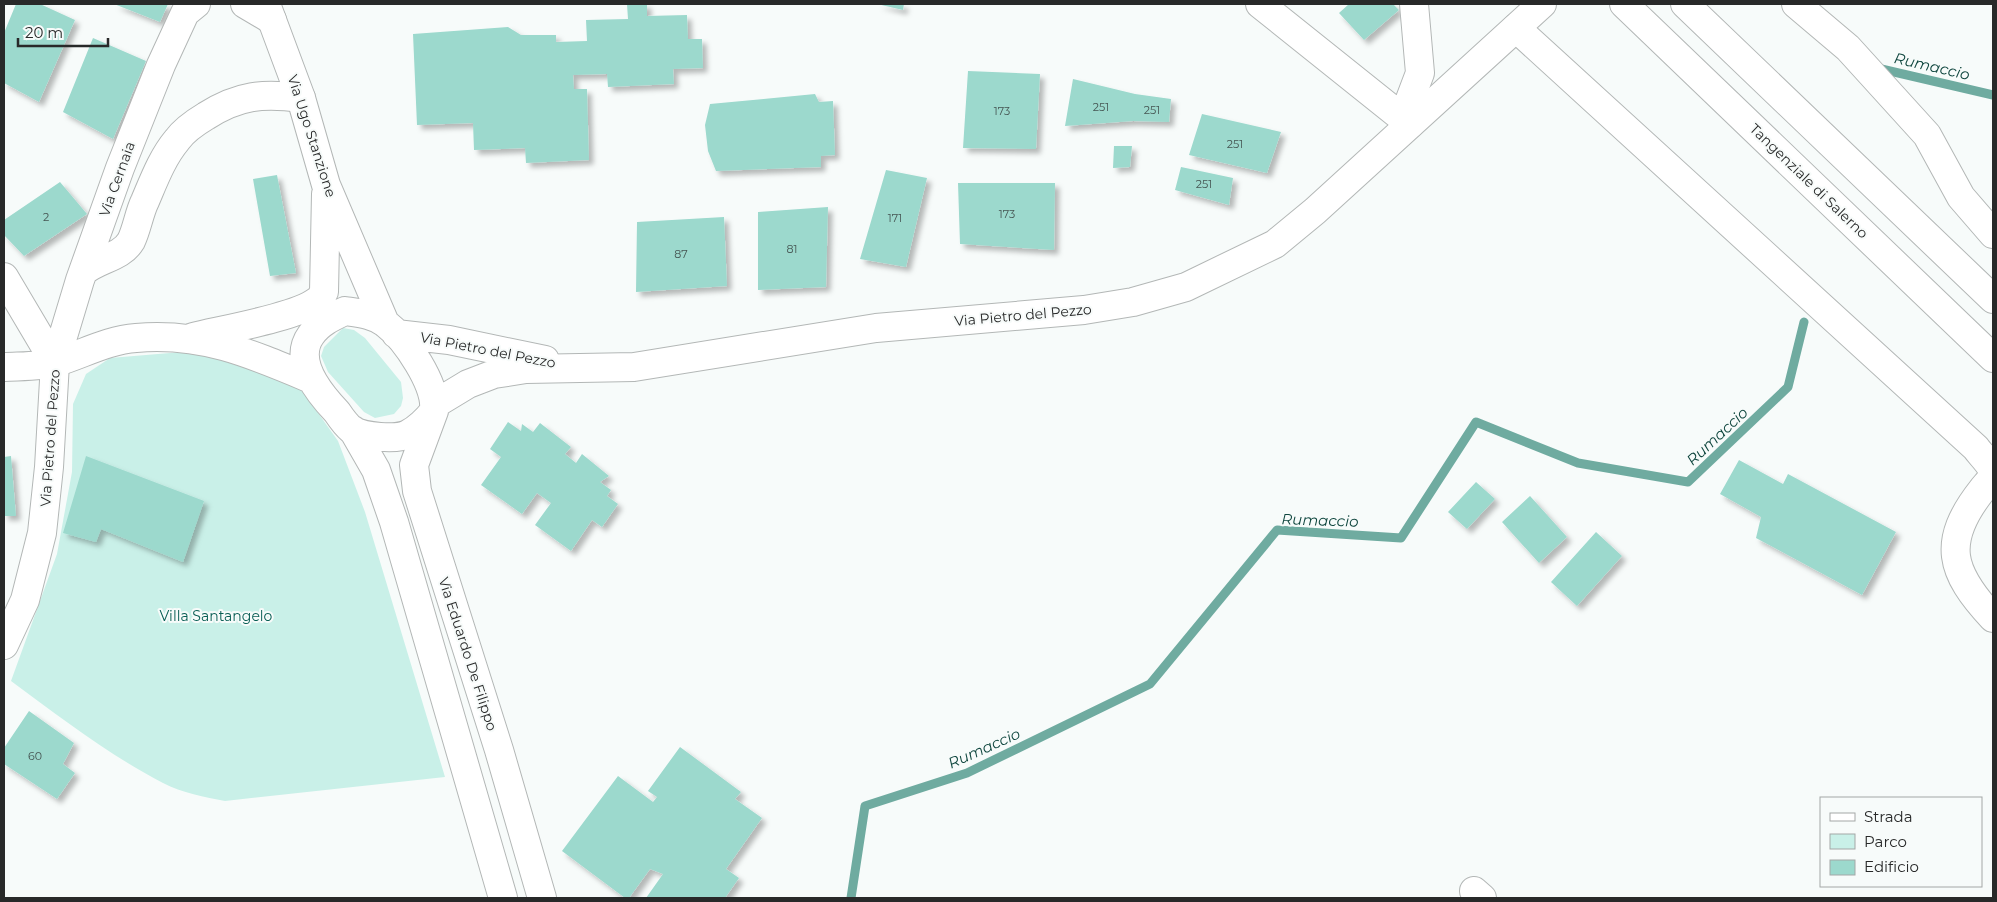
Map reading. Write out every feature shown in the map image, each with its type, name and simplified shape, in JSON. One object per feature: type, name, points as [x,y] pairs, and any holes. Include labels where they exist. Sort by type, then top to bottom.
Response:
[{"type":"main road","name":"Via Cernaia","points":[[54,363],[83,272],[120,168],[161,66],[185,13],[196,4]]},
{"type":"main road","points":[[246,4],[269,12]]},
{"type":"main road","points":[[1260,4],[1406,121],[1420,73],[1414,4]]},
{"type":"main road","name":"Via Pietro del Pezzo","points":[[434,408],[468,384],[494,374],[526,369],[634,367],[876,328],[1084,310],[1133,302],[1186,287],[1275,244],[1315,211],[1406,121],[1542,4]]},
{"type":"main road","points":[[1685,4],[1993,298]]},
{"type":"main road","points":[[1796,4],[1848,48],[1927,135],[1961,197],[1993,234]]},
{"type":"main road","name":"Tangenziale di Salerno","points":[[1630,10],[1993,358]]},
{"type":"main road","name":"Via Ugo Stanzione","points":[[269,12],[301,98],[326,185],[390,328]]},
{"type":"main road","points":[[1516,28],[1976,448],[1992,470],[1992,479],[1962,519],[1955,543],[1959,574],[1977,601],[1993,618]]},
{"type":"main road","points":[[83,272],[90,265],[124,248],[131,241],[143,204],[162,162],[177,139],[196,122],[237,99],[262,95],[301,98]]},
{"type":"main road","name":"Via Pietro del Pezzo","points":[[4,645],[25,600],[42,533],[49,467],[54,363],[98,346],[136,338],[189,338],[276,317],[309,306],[320,300],[324,292],[326,185]]},
{"type":"main road","points":[[4,277],[54,363]]},
{"type":"main road","points":[[4,296],[54,363]]},
{"type":"main road","points":[[352,430],[377,437],[406,435],[424,423],[434,408],[432,390],[422,370],[390,328],[370,315],[345,311],[324,321],[310,336],[305,350],[311,380],[318,392],[352,430],[376,470],[394,522],[503,898]]},
{"type":"main road","name":"Via Pietro del Pezzo","points":[[390,328],[581,368]]},
{"type":"main road","name":"Via Pietro del Pezzo","points":[[189,338],[246,352],[311,380]]},
{"type":"main road","points":[[4,367],[54,363]]},
{"type":"main road","name":"Via Eduardo De Filippo","points":[[434,408],[414,465],[417,491],[542,898]]},
{"type":"green space","points":[[343,328],[354,330],[365,338],[401,382],[403,398],[401,406],[394,414],[375,418],[364,412],[328,372],[321,356],[324,347]]},
{"type":"green space","name":"Villa Santangelo","points":[[194,351],[299,386],[338,441],[365,512],[445,777],[225,801],[202,796],[170,786],[123,760],[11,681],[57,554],[72,472],[73,404],[86,374],[110,358]]},
{"type":"building","points":[[16,4],[40,4],[75,20],[39,102],[4,83],[4,33]]},
{"type":"building","points":[[114,4],[168,4],[160,22]]},
{"type":"building","points":[[627,4],[647,4],[647,16],[687,15],[688,39],[702,39],[703,68],[673,69],[674,84],[608,87],[607,74],[573,75],[574,89],[587,89],[589,160],[526,163],[525,148],[474,150],[473,123],[417,125],[413,34],[508,27],[521,35],[556,35],[556,42],[587,41],[586,20],[628,19]]},
{"type":"building","points":[[877,4],[904,4],[903,10]]},
{"type":"building","points":[[1349,4],[1393,4],[1399,10],[1364,40],[1339,13]]},
{"type":"building","points":[[93,38],[146,61],[113,139],[63,112]]},
{"type":"building","points":[[968,71],[1040,74],[1036,149],[963,148]]},
{"type":"building","points":[[1073,79],[1135,94],[1171,99],[1169,122],[1133,121],[1065,126]]},
{"type":"building","points":[[815,94],[819,102],[833,101],[835,155],[821,156],[821,167],[716,171],[708,151],[705,125],[710,104]]},
{"type":"building","points":[[1202,114],[1281,132],[1267,173],[1189,155]]},
{"type":"building","points":[[1114,146],[1132,146],[1130,167],[1113,168]]},
{"type":"building","points":[[1181,167],[1233,178],[1229,205],[1175,190]]},
{"type":"building","points":[[886,170],[927,178],[906,267],[860,259]]},
{"type":"building","points":[[277,175],[296,273],[270,276],[253,179]]},
{"type":"building","points":[[60,182],[87,214],[24,256],[4,235],[4,220]]},
{"type":"building","points":[[958,183],[1055,183],[1054,250],[960,244]]},
{"type":"building","points":[[828,207],[826,287],[758,290],[758,212]]},
{"type":"building","points":[[724,217],[727,286],[636,292],[637,222]]},
{"type":"building","points":[[508,422],[521,431],[522,424],[533,432],[540,423],[571,447],[565,454],[576,463],[582,454],[609,476],[600,482],[611,490],[607,496],[618,504],[602,527],[592,520],[571,551],[535,525],[551,503],[537,493],[522,514],[481,485],[501,457],[490,449]]},
{"type":"building","points":[[11,456],[16,516],[4,516],[4,457]]},
{"type":"building","points":[[86,456],[204,501],[183,562],[101,529],[96,542],[63,533]]},
{"type":"building","points":[[1739,460],[1783,484],[1788,474],[1896,532],[1862,595],[1756,538],[1761,517],[1720,494]]},
{"type":"building","points":[[1476,482],[1495,499],[1467,529],[1448,512]]},
{"type":"building","points":[[1530,496],[1567,537],[1539,563],[1502,522]]},
{"type":"building","points":[[1596,532],[1622,556],[1577,606],[1551,582]]},
{"type":"building","points":[[29,711],[74,743],[63,764],[75,773],[57,799],[4,764],[4,748]]},
{"type":"building","points":[[680,747],[741,792],[735,799],[762,818],[726,869],[739,878],[725,898],[646,898],[663,874],[650,869],[629,898],[625,898],[562,851],[618,776],[653,802],[657,797],[648,791]]},
{"type":"waterway","name":"Rumaccio","points":[[1877,68],[1993,95]]},
{"type":"waterway","name":"Rumaccio","points":[[851,898],[865,806],[967,773],[1150,684],[1277,530],[1401,538],[1476,422],[1578,463],[1688,482],[1788,387],[1804,322]]}]
